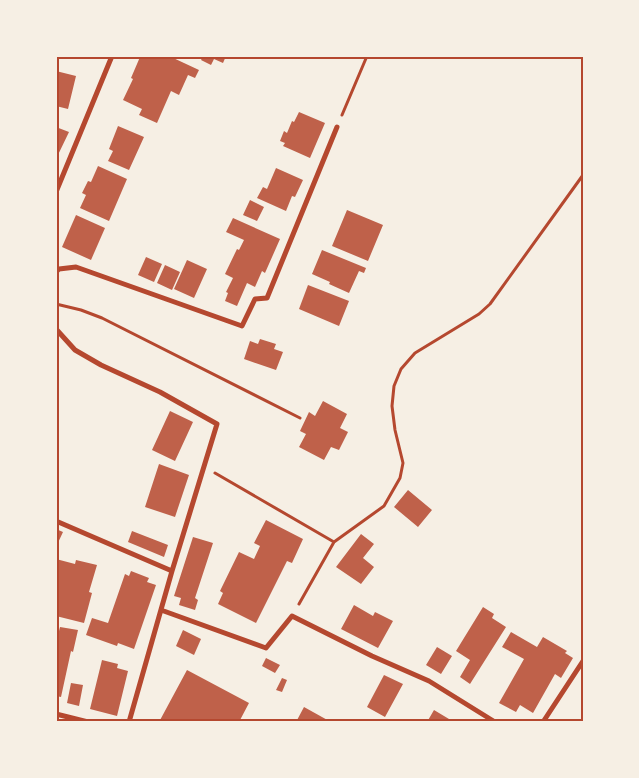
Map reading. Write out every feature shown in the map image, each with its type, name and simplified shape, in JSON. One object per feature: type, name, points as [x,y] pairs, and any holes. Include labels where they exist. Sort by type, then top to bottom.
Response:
[{"type":"street","points":[[56,192],[112,56]]},
{"type":"street","points":[[56,272],[59,269],[76,267],[242,326],[255,300],[267,298],[337,127]]},
{"type":"street","points":[[56,329],[75,350],[101,365],[160,392],[217,424],[160,610],[129,722]]},
{"type":"street","points":[[56,521],[172,571]]},
{"type":"street","points":[[160,610],[266,648],[292,616],[372,656],[430,681],[495,722]]},
{"type":"street","points":[[543,722],[583,661]]},
{"type":"street","points":[[56,714],[88,722]]},
{"type":"path","points":[[337,127],[367,56]]},
{"type":"path","points":[[292,616],[334,542],[384,506],[400,478],[403,463],[392,406],[394,386],[401,369],[415,353],[479,314],[490,304],[583,175]]},
{"type":"path","points":[[56,304],[102,318],[300,418]]},
{"type":"path","points":[[204,467],[334,542]]},
{"type":"building","points":[[145,56],[169,56],[199,70],[195,78],[188,75],[179,95],[171,91],[157,123],[139,115],[142,109],[123,100],[133,79],[131,78],[140,57],[144,59]]},
{"type":"building","points":[[203,56],[226,56],[223,63],[214,59],[211,65],[201,60]]},
{"type":"building","points":[[56,71],[76,76],[68,109],[56,106]]},
{"type":"building","points":[[299,112],[325,123],[310,158],[283,146],[285,143],[280,141],[284,131],[287,133],[292,121],[294,122]]},
{"type":"building","points":[[118,126],[144,137],[129,170],[108,161],[113,151],[109,149]]},
{"type":"building","points":[[56,127],[69,132],[56,159]]},
{"type":"building","points":[[98,166],[127,179],[109,221],[80,208],[86,195],[82,193],[88,181],[91,182]]},
{"type":"building","points":[[276,168],[303,180],[295,197],[292,196],[286,211],[257,198],[263,187],[267,189]]},
{"type":"building","points":[[250,200],[264,207],[257,221],[243,215]]},
{"type":"building","points":[[347,210],[383,225],[368,261],[332,246]]},
{"type":"building","points":[[76,215],[105,228],[91,260],[62,247]]},
{"type":"building","points":[[233,218],[280,239],[265,273],[262,271],[255,287],[247,283],[237,306],[225,301],[228,293],[226,292],[233,278],[225,274],[237,249],[239,250],[244,240],[226,232]]},
{"type":"building","points":[[322,250],[366,268],[364,273],[359,271],[349,293],[312,274]]},
{"type":"building","points":[[146,257],[162,264],[154,282],[138,275]]},
{"type":"building","points":[[187,260],[207,269],[194,298],[174,289]]},
{"type":"building","points":[[165,265],[180,272],[172,290],[157,283]]},
{"type":"building","points":[[308,285],[349,301],[339,326],[299,309]]},
{"type":"building","points":[[260,339],[276,344],[274,349],[283,352],[276,370],[244,359],[250,341],[258,344]]},
{"type":"building","points":[[323,401],[347,414],[340,428],[348,432],[339,450],[331,447],[324,460],[299,447],[306,434],[300,431],[309,412],[315,416]]},
{"type":"building","points":[[170,411],[193,422],[175,461],[152,450]]},
{"type":"building","points":[[159,464],[189,475],[175,517],[145,507]]},
{"type":"building","points":[[408,490],[432,510],[418,527],[394,507]]},
{"type":"building","points":[[266,520],[303,539],[292,563],[287,561],[256,623],[218,604],[223,593],[220,591],[239,552],[254,559],[260,546],[254,543]]},
{"type":"building","points":[[56,529],[63,532],[56,547]]},
{"type":"building","points":[[132,531],[168,545],[164,557],[128,542]]},
{"type":"building","points":[[361,534],[374,544],[363,558],[374,567],[361,584],[336,567]]},
{"type":"building","points":[[193,537],[213,543],[195,598],[198,600],[195,610],[179,605],[181,598],[174,596]]},
{"type":"building","points":[[56,559],[75,564],[76,560],[97,565],[89,592],[92,593],[84,623],[56,616]]},
{"type":"building","points":[[131,571],[149,578],[147,582],[156,585],[134,649],[118,643],[117,646],[86,635],[92,618],[108,623],[125,574],[129,576]]},
{"type":"building","points":[[354,605],[373,616],[375,612],[393,621],[378,648],[341,629]]},
{"type":"building","points":[[483,607],[494,614],[492,618],[506,627],[470,684],[460,677],[470,660],[456,651]]},
{"type":"building","points":[[60,627],[78,630],[73,652],[71,651],[61,697],[56,696],[56,630],[59,631]]},
{"type":"building","points":[[183,630],[201,639],[194,655],[176,646]]},
{"type":"building","points":[[511,632],[537,647],[543,637],[567,651],[565,653],[573,658],[561,678],[555,674],[533,713],[520,705],[516,712],[499,703],[524,659],[502,647]]},
{"type":"building","points":[[437,647],[452,656],[441,674],[426,665]]},
{"type":"building","points":[[266,658],[280,665],[275,673],[262,666]]},
{"type":"building","points":[[102,660],[118,664],[117,668],[128,671],[117,716],[90,709]]},
{"type":"building","points":[[187,670],[249,703],[239,722],[201,722],[196,719],[194,722],[173,722],[170,720],[169,722],[159,722]]},
{"type":"building","points":[[384,675],[403,684],[385,717],[367,707]]},
{"type":"building","points":[[282,678],[287,680],[282,692],[276,690]]},
{"type":"building","points":[[71,683],[83,685],[79,706],[67,703]]},
{"type":"building","points":[[304,707],[331,722],[296,722]]},
{"type":"building","points":[[434,710],[454,722],[427,722]]}]
